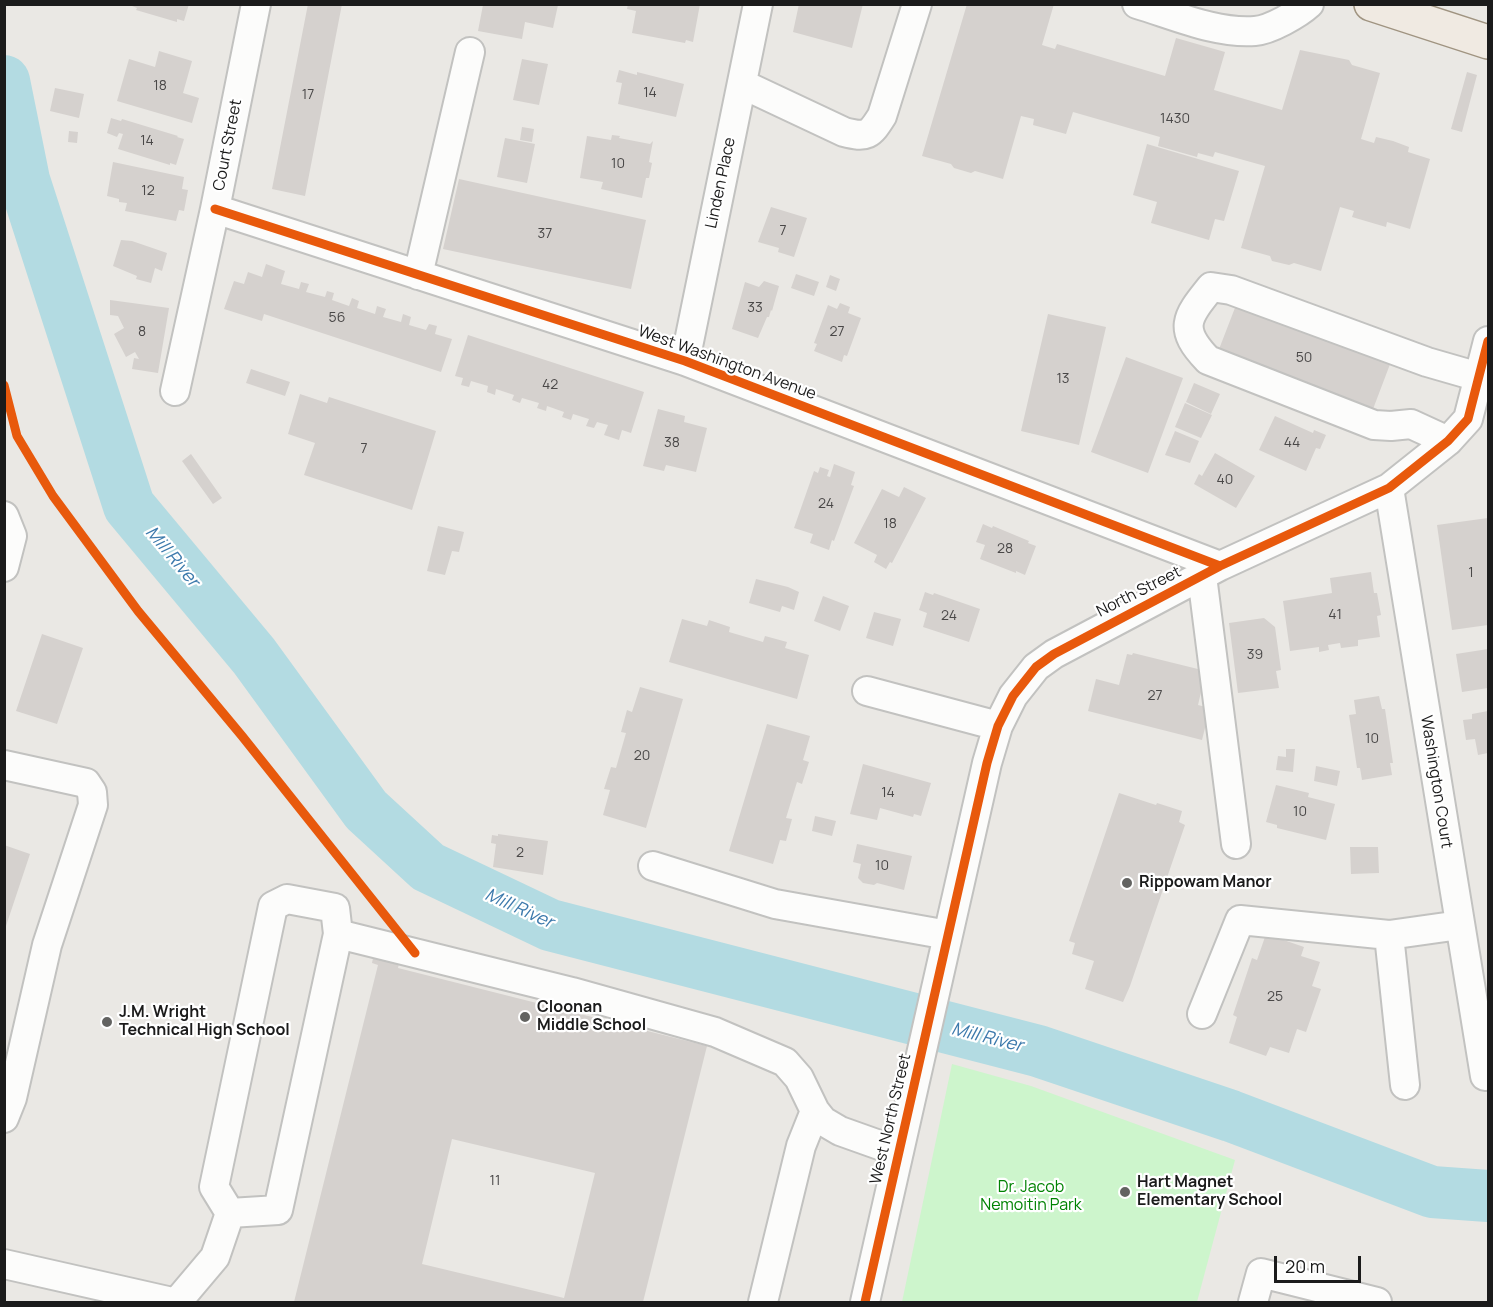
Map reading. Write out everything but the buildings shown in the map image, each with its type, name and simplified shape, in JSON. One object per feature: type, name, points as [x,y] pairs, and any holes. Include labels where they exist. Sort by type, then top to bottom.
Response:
[{"type":"main road","points":[[1371,4],[1488,42]]},
{"type":"street","name":"Court Street","points":[[175,391],[215,209],[256,4]]},
{"type":"street","name":"Linden Place","points":[[685,361],[758,4]]},
{"type":"street","points":[[742,84],[844,132],[860,136],[871,132],[882,116],[917,4]]},
{"type":"street","points":[[1137,4],[1224,30],[1258,31],[1299,13],[1309,4]]},
{"type":"street","points":[[418,274],[471,52]]},
{"type":"street","name":"West Washington Avenue","points":[[215,209],[685,361],[1211,571]]},
{"type":"street","points":[[1448,441],[1411,424],[1374,425],[1208,360],[1193,344],[1188,327],[1190,315],[1211,286],[1231,290],[1427,362],[1479,376]]},
{"type":"street","name":"North Street","points":[[947,938],[987,763],[998,726],[1012,696],[1022,682],[1045,661],[1067,646],[1211,571],[1389,488],[1448,441],[1478,421],[1479,376],[1488,341]]},
{"type":"street","name":"Washington Court","points":[[1389,488],[1485,1076]]},
{"type":"street","points":[[4,516],[12,536],[4,567]]},
{"type":"street","points":[[1211,571],[1236,844]]},
{"type":"street","points":[[867,691],[998,726]]},
{"type":"street","points":[[4,765],[86,783],[92,792],[93,805],[47,945],[12,1098],[4,1118]]},
{"type":"street","points":[[653,866],[775,904],[947,938]]},
{"type":"street","points":[[287,899],[335,908],[338,934],[278,1210],[230,1213],[214,1187],[273,906],[287,899]]},
{"type":"street","points":[[1202,1014],[1240,920],[1389,935],[1460,925]]},
{"type":"street","points":[[338,934],[572,992],[715,1032],[784,1062],[799,1078],[814,1111],[823,1121],[840,1131],[899,1152]]},
{"type":"street","points":[[1389,935],[1405,1085]]},
{"type":"street","name":"West North Street","points":[[865,1302],[947,938]]},
{"type":"street","points":[[763,1302],[801,1146],[814,1111]]},
{"type":"street","points":[[177,1302],[215,1257],[230,1213]]},
{"type":"street","points":[[4,1264],[172,1302]]},
{"type":"street","points":[[1253,1302],[1261,1273],[1377,1302]]},
{"type":"green space","name":"Dr. Jacob Nemoitin Park","points":[[952,1064],[1031,1086],[1235,1160],[1197,1302],[902,1302]]},
{"type":"waterway","name":"Mill River","points":[[4,81],[24,180],[129,506],[254,656],[366,810],[428,867],[550,925],[1038,1051],[1231,1116],[1432,1192],[1488,1196]]},
{"type":"cycle path","points":[[215,209],[685,361],[1220,566]]},
{"type":"cycle path","points":[[865,1302],[987,763],[998,726],[1013,696],[1036,667],[1054,654],[1220,566],[1389,488],[1448,441],[1468,419],[1488,341]]},
{"type":"cycle path","points":[[4,385],[17,436],[53,496],[138,611],[242,736],[415,953]]},
{"type":"place","name":"Rippowam Manor","points":[[1127,883]]},
{"type":"place","name":"Cloonan Middle School","points":[[525,1017]]},
{"type":"place","name":"J.M. Wright Technical High School","points":[[107,1022]]},
{"type":"place","name":"Hart Magnet Elementary School","points":[[1125,1192]]}]
